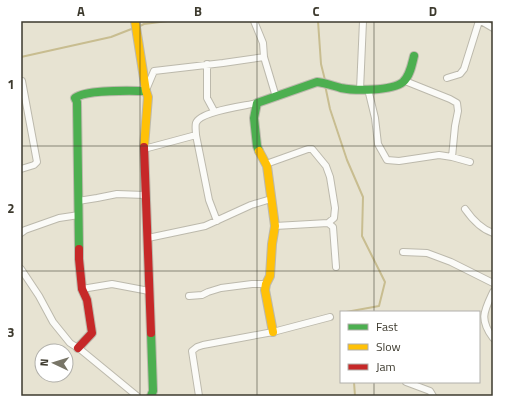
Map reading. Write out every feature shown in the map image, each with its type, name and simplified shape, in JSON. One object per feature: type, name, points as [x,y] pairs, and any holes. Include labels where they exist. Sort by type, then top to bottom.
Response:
[{"type":"street","points":[[135,21],[148,97],[144,149],[152,396]]},
{"type":"street","points":[[254,21],[263,43],[264,57],[276,97]]},
{"type":"street","points":[[363,21],[364,90],[375,118],[378,144],[387,160],[400,161],[439,155],[470,162]]},
{"type":"street","points":[[447,78],[460,74],[464,69],[480,21],[493,28]]},
{"type":"street","points":[[217,221],[209,200],[196,135],[196,122],[200,117],[214,111],[257,103],[317,82],[351,90],[394,87],[405,81],[414,56]]},
{"type":"street","points":[[146,91],[154,71],[264,57]]},
{"type":"street","points":[[207,64],[207,98],[214,111]]},
{"type":"street","points":[[21,170],[34,166],[37,162],[22,81]]},
{"type":"street","points":[[405,81],[457,103],[458,111],[452,157]]},
{"type":"street","points":[[78,348],[92,333],[87,300],[82,289],[79,258],[78,132],[77,102],[75,98],[79,95],[96,92],[146,91]]},
{"type":"street","points":[[257,103],[254,118],[257,146],[267,166],[275,226],[270,276],[265,290],[273,332]]},
{"type":"street","points":[[144,149],[196,135]]},
{"type":"street","points":[[266,164],[308,148],[312,149],[326,166],[330,177],[335,208],[334,218],[328,223],[275,226]]},
{"type":"street","points":[[78,200],[118,194],[145,195]]},
{"type":"street","points":[[148,238],[205,226],[251,205],[271,199]]},
{"type":"street","points":[[465,209],[485,230],[493,233]]},
{"type":"street","points":[[21,233],[25,230],[60,218],[79,215]]},
{"type":"street","points":[[328,223],[333,227],[336,267]]},
{"type":"street","points":[[403,252],[427,253],[451,262],[493,283]]},
{"type":"street","points":[[21,269],[40,296],[53,322],[70,342],[138,396]]},
{"type":"street","points":[[82,289],[112,284],[149,290]]},
{"type":"street","points":[[189,296],[202,295],[221,288],[252,284],[266,284]]},
{"type":"street","points":[[493,292],[484,312],[484,322],[493,338]]},
{"type":"street","points":[[199,396],[192,351],[197,347],[273,332],[330,317]]},
{"type":"street","points":[[409,383],[430,391],[433,396]]},
{"type":"waterway","points":[[138,27],[144,24],[168,21]]},
{"type":"waterway","points":[[318,21],[321,64],[325,80]]},
{"type":"waterway","points":[[21,57],[111,37],[134,28]]},
{"type":"waterway","points":[[325,85],[330,109],[347,160],[363,197],[362,236],[385,282],[379,306],[352,311]]},
{"type":"waterway","points":[[354,383],[355,396]]},
{"type":"traffic: fast","points":[[259,151],[257,146],[254,118],[257,103],[317,82],[355,90],[382,89],[398,85],[407,77],[414,56]]},
{"type":"traffic: fast","points":[[79,249],[77,102],[75,98],[81,95],[99,92],[146,91]]},
{"type":"traffic: fast","points":[[151,333],[153,391],[151,396]]},
{"type":"traffic: slow","points":[[135,21],[148,97],[144,147]]},
{"type":"traffic: slow","points":[[259,151],[267,166],[275,226],[270,276],[265,290],[273,332]]},
{"type":"traffic: jam","points":[[144,147],[151,333]]},
{"type":"traffic: jam","points":[[78,348],[92,333],[87,300],[82,289],[79,249]]}]
